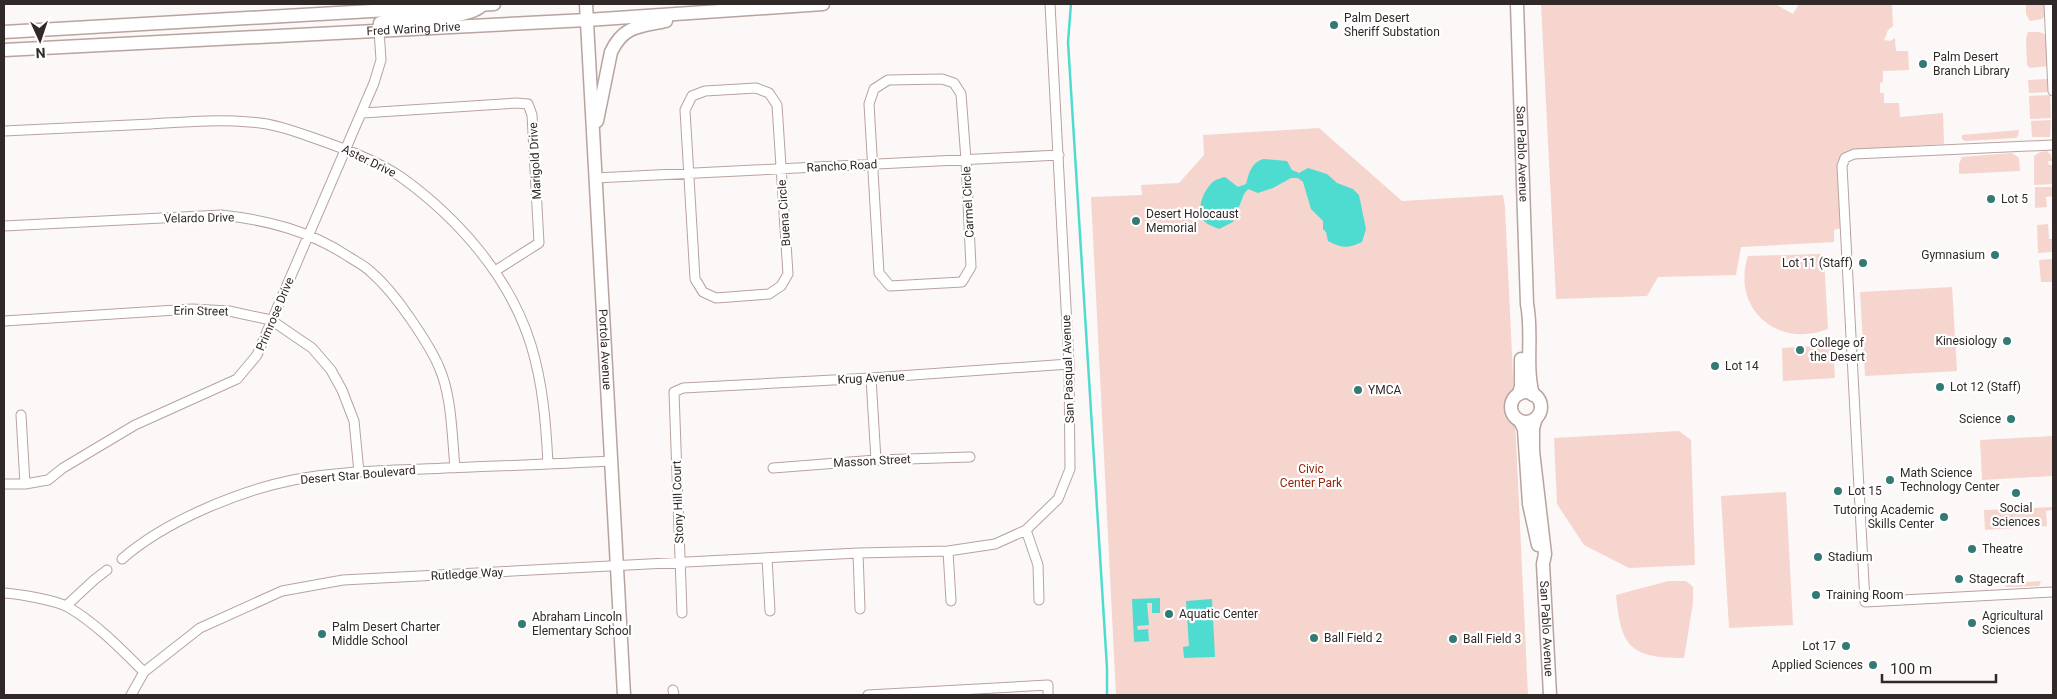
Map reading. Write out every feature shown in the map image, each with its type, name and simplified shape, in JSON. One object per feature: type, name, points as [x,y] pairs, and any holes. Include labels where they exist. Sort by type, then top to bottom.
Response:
[{"type":"main road","name":"Fred Waring Drive","points":[[4,32],[479,4]]},
{"type":"main road","points":[[379,30],[380,23],[390,19],[463,15],[476,10],[479,4]]},
{"type":"main road","name":"Portola Avenue","points":[[586,4],[624,695]]},
{"type":"main road","name":"Fred Waring Drive","points":[[4,50],[587,20],[823,4]]},
{"type":"main road","name":"San Pablo Avenue","points":[[1516,4],[1528,304],[1530,315],[1528,347],[1531,386],[1534,394]]},
{"type":"main road","points":[[593,138],[611,52],[622,34],[632,28],[707,12]]},
{"type":"main road","points":[[64,46],[84,37],[123,34],[136,24]]},
{"type":"main road","name":"San Pablo Avenue","points":[[1519,394],[1524,315],[1528,304]]},
{"type":"main road","points":[[1529,392],[1534,394],[1541,406],[1536,418],[1530,422],[1520,421],[1515,418],[1511,410],[1512,400],[1519,394],[1529,392]]},
{"type":"main road","name":"San Pablo Avenue","points":[[1536,418],[1533,428],[1533,451],[1545,545],[1543,564],[1550,695]]},
{"type":"main road","name":"San Pablo Avenue","points":[[1520,421],[1524,428],[1529,504],[1543,564]]},
{"type":"street","name":"San Pasqual Avenue","points":[[840,555],[948,551],[994,544],[1026,530],[1058,500],[1070,469],[1069,364],[1050,4]]},
{"type":"street","points":[[2049,4],[2053,91]]},
{"type":"street","name":"Primrose Drive","points":[[4,484],[25,484],[48,480],[63,468],[136,425],[237,379],[258,355],[271,320],[363,113],[381,60],[379,30]]},
{"type":"street","name":"Carmel Circle","points":[[942,79],[954,83],[961,94],[971,267],[962,282],[924,286],[890,286],[879,273],[872,164],[868,104],[874,89],[888,80],[942,79]]},
{"type":"street","name":"Buena Circle","points":[[756,88],[769,93],[778,105],[788,274],[781,286],[769,294],[716,298],[703,292],[695,279],[689,172],[685,110],[692,96],[705,91],[756,88]]},
{"type":"street","name":"Marigold Drive","points":[[363,113],[516,103],[528,104],[533,124],[539,242],[495,271]]},
{"type":"street","name":"Aster Drive","points":[[4,132],[214,121],[251,122],[279,126],[346,149],[400,176],[449,216],[495,271],[516,309],[531,344],[544,402],[548,464]]},
{"type":"street","points":[[2053,145],[1854,154],[1844,158],[1842,166],[1864,602],[2053,592]]},
{"type":"street","name":"Rancho Road","points":[[595,178],[1059,155]]},
{"type":"street","name":"Velardo Drive","points":[[4,226],[221,215],[257,219],[309,234],[371,271],[424,337],[440,368],[451,414],[455,468]]},
{"type":"street","name":"Erin Street","points":[[4,321],[192,309],[229,311],[271,320],[312,348],[331,370],[342,390],[354,421],[359,472]]},
{"type":"street","name":"Krug Avenue","points":[[674,392],[682,388],[871,378],[1069,364]]},
{"type":"street","points":[[871,378],[876,460]]},
{"type":"street","name":"Stony Hill Court","points":[[674,392],[682,612]]},
{"type":"street","points":[[21,415],[25,484]]},
{"type":"street","name":"Masson Street","points":[[773,468],[876,460],[970,457]]},
{"type":"street","name":"Desert Star Boulevard","points":[[122,559],[132,550],[179,521],[234,497],[293,480],[359,472],[612,461]]},
{"type":"street","points":[[1026,530],[1038,566],[1039,600]]},
{"type":"street","points":[[948,551],[951,601]]},
{"type":"street","points":[[858,553],[860,609]]},
{"type":"street","name":"Rutledge Way","points":[[131,695],[144,672],[200,628],[282,591],[343,580],[840,555]]},
{"type":"street","points":[[767,558],[770,611]]},
{"type":"street","points":[[66,606],[94,580],[108,570]]},
{"type":"street","points":[[4,593],[66,606],[103,633],[144,672]]},
{"type":"street","points":[[868,695],[988,692],[1048,685],[1048,695]]},
{"type":"green space","points":[[1541,4],[1775,4],[1793,14],[1799,4],[1892,4],[1893,26],[1888,30],[1884,40],[1890,41],[1895,38],[1896,51],[1908,51],[1909,70],[1883,71],[1880,93],[1884,93],[1884,103],[1899,103],[1900,117],[1943,113],[1944,144],[1849,150],[1841,155],[1838,164],[1841,228],[1834,230],[1834,242],[1741,247],[1736,275],[1658,277],[1647,296],[1556,299]]},
{"type":"green space","points":[[2026,4],[2046,4],[2046,15],[2042,19],[2030,21],[2026,14]]},
{"type":"green space","points":[[2028,32],[2040,32],[2046,35],[2048,66],[2030,68],[2027,65],[2026,38]]},
{"type":"green space","points":[[2049,79],[2050,92],[2029,93],[2028,80]]},
{"type":"green space","points":[[2050,95],[2051,118],[2030,119],[2029,96]]},
{"type":"green space","points":[[2051,120],[2050,137],[2032,137],[2031,121]]},
{"type":"green space","name":"Civic Center Park","points":[[1319,128],[1402,201],[1503,195],[1528,695],[1116,695],[1091,197],[1142,195],[1141,185],[1179,183],[1204,155],[1203,135]]},
{"type":"green space","points":[[2019,130],[2016,138],[1965,141],[1962,139],[1962,135]]},
{"type":"green space","points":[[2047,151],[2051,155],[2052,161],[2048,161],[2049,165],[2053,165],[2053,184],[2034,185],[2034,156],[2040,152]]},
{"type":"green space","points":[[2012,153],[2019,158],[2020,171],[1959,174],[1959,164],[1962,157]]},
{"type":"green space","points":[[2035,187],[2053,187],[2053,196],[2046,197],[2047,207],[2035,208]]},
{"type":"green space","points":[[2048,224],[2049,239],[2053,239],[2052,252],[2038,253],[2037,225]]},
{"type":"green space","points":[[1820,254],[1824,259],[1828,329],[1809,334],[1792,333],[1776,328],[1762,320],[1752,307],[1746,292],[1744,275],[1748,256]]},
{"type":"green space","points":[[2052,259],[2053,282],[2041,282],[2039,260]]},
{"type":"green space","points":[[1952,287],[1957,371],[1865,376],[1860,292]]},
{"type":"green space","points":[[1833,345],[1835,378],[1783,381],[1782,348]]},
{"type":"green space","points":[[1679,431],[1691,440],[1695,565],[1629,568],[1584,545],[1557,504],[1554,438]]},
{"type":"green space","points":[[2053,436],[2053,476],[1982,480],[1980,440]]},
{"type":"green space","points":[[1786,492],[1793,625],[1729,628],[1721,496]]},
{"type":"green space","points":[[2053,507],[2053,510],[2046,511],[2047,526],[1985,530],[1984,510]]},
{"type":"green space","points":[[1668,581],[1686,581],[1693,587],[1693,603],[1684,658],[1640,652],[1625,638],[1618,613],[1616,595]]},
{"type":"green space","points":[[2041,581],[2039,586],[2006,587],[2004,583]]},
{"type":"water","points":[[1263,159],[1287,161],[1292,170],[1299,173],[1308,168],[1327,174],[1337,183],[1353,189],[1359,195],[1366,229],[1362,242],[1345,247],[1328,241],[1326,232],[1323,229],[1323,221],[1311,209],[1303,182],[1298,178],[1291,178],[1273,188],[1258,193],[1248,189],[1244,194],[1233,222],[1219,229],[1206,222],[1200,214],[1200,209],[1205,193],[1211,184],[1215,180],[1225,177],[1238,187],[1246,184],[1253,166]]},
{"type":"water","points":[[1160,598],[1160,613],[1152,613],[1152,603],[1147,603],[1149,625],[1137,626],[1138,630],[1148,629],[1149,641],[1134,642],[1132,599]]},
{"type":"water","points":[[1212,599],[1215,657],[1184,658],[1183,647],[1189,646],[1186,601]]},
{"type":"waterway","points":[[1071,4],[1068,42],[1107,668],[1107,695]]},
{"type":"place","name":"Palm Desert Sheriff Substation","points":[[1334,25]]},
{"type":"place","name":"Palm Desert Branch Library","points":[[1923,64]]},
{"type":"place","name":"Lot 5","points":[[1991,199]]},
{"type":"place","name":"Desert Holocaust Memorial","points":[[1136,221]]},
{"type":"place","name":"Gymnasium","points":[[1995,255]]},
{"type":"place","name":"Lot 11 (Staff)","points":[[1863,263]]},
{"type":"place","name":"Kinesiology","points":[[2007,341]]},
{"type":"place","name":"College of the Desert","points":[[1800,350]]},
{"type":"place","name":"Lot 14","points":[[1715,366]]},
{"type":"place","name":"Lot 12 (Staff)","points":[[1940,387]]},
{"type":"place","name":"YMCA","points":[[1358,390]]},
{"type":"place","name":"Science","points":[[2011,419]]},
{"type":"place","name":"Math Science Technology Center","points":[[1890,480]]},
{"type":"place","name":"Lot 15","points":[[1838,491]]},
{"type":"place","name":"Social Sciences","points":[[2016,493]]},
{"type":"place","name":"Tutoring Academic Skills Center","points":[[1944,517]]},
{"type":"place","name":"Theatre","points":[[1972,549]]},
{"type":"place","name":"Stadium","points":[[1818,557]]},
{"type":"place","name":"Stagecraft","points":[[1959,579]]},
{"type":"place","name":"Training Room","points":[[1816,595]]},
{"type":"place","name":"Aquatic Center","points":[[1169,614]]},
{"type":"place","name":"Agricultural Sciences","points":[[1972,623]]},
{"type":"place","name":"Abraham Lincoln Elementary School","points":[[522,624]]},
{"type":"place","name":"Palm Desert Charter Middle School","points":[[322,634]]},
{"type":"place","name":"Ball Field 2","points":[[1314,638]]},
{"type":"place","name":"Ball Field 3","points":[[1453,639]]},
{"type":"place","name":"Lot 17","points":[[1846,646]]},
{"type":"place","name":"Applied Sciences","points":[[1873,665]]}]
